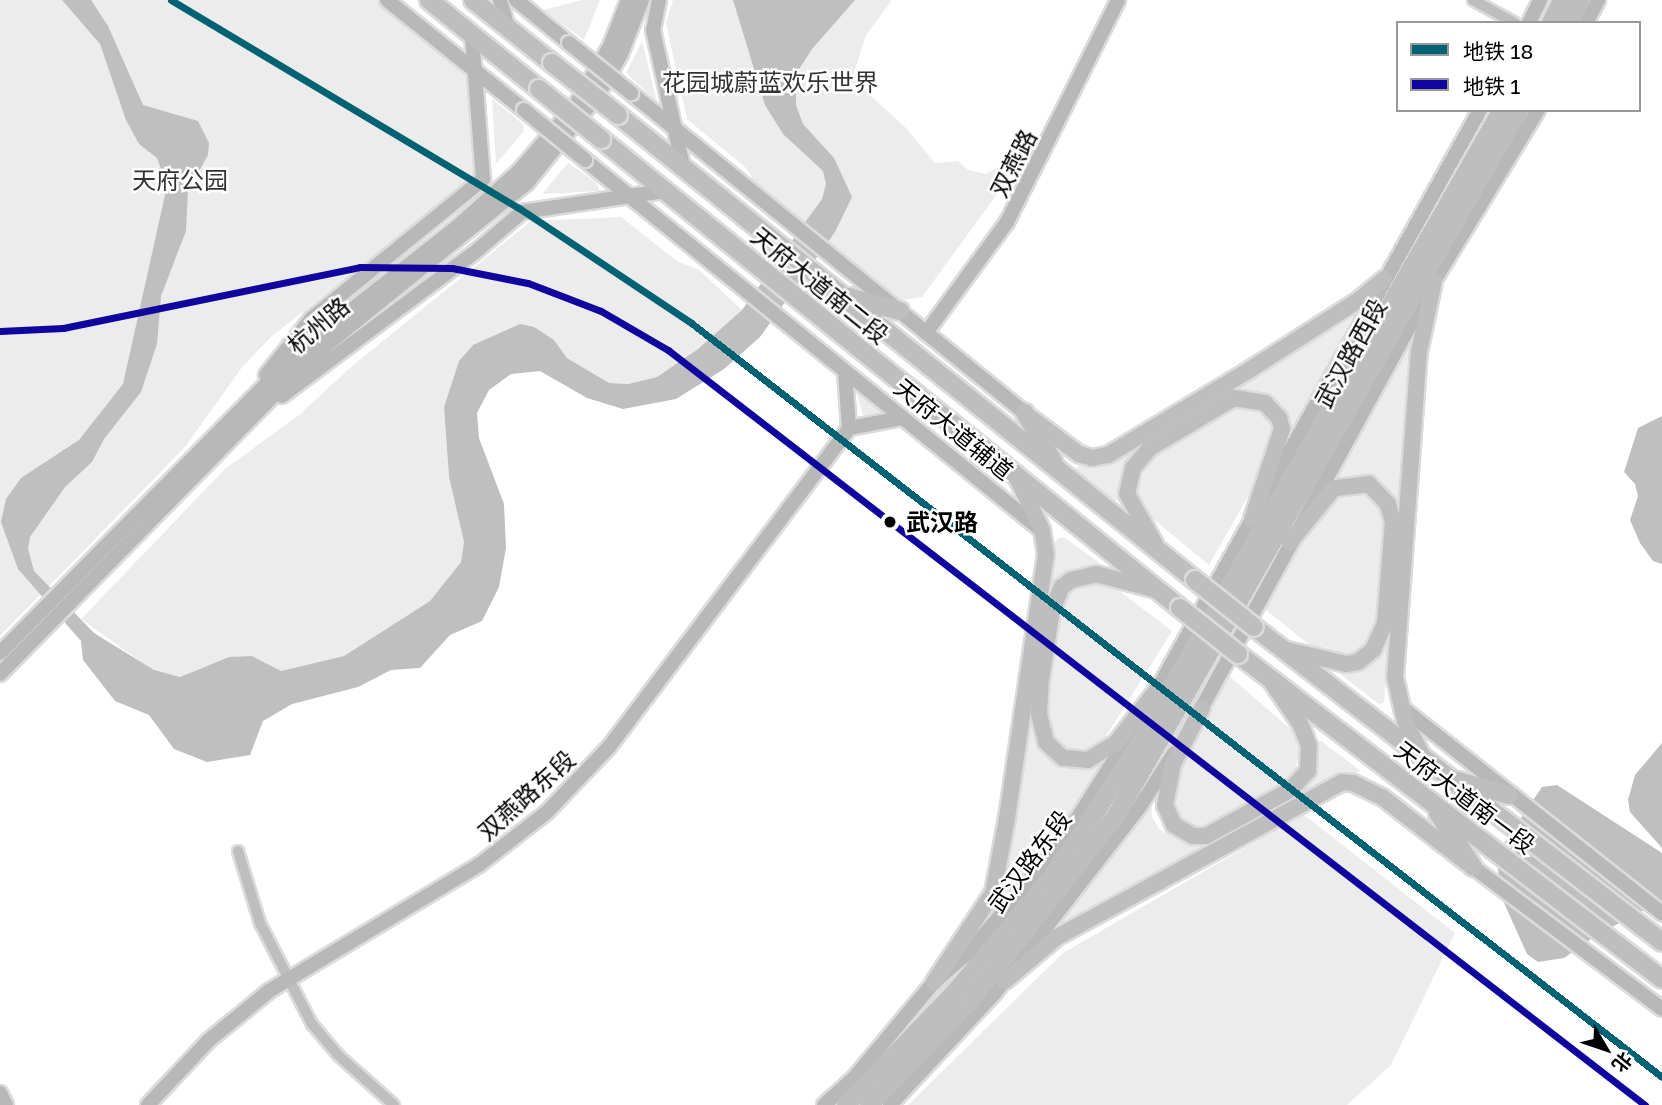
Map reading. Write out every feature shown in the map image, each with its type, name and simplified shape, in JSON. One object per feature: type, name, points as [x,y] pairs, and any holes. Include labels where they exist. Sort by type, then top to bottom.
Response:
[{"type":"highway","name":"天府大道南二段","points":[[429,0],[1238,654]]},
{"type":"highway","name":"天府大道南二段","points":[[474,0],[1254,627]]},
{"type":"highway","points":[[1551,21],[1563,0]]},
{"type":"highway","points":[[1570,21],[1580,0]]},
{"type":"highway","name":"武汉路西段","points":[[1220,619],[1501,112]]},
{"type":"highway","name":"武汉路西段","points":[[1220,619],[1518,112]]},
{"type":"highway","points":[[839,294],[900,311]]},
{"type":"highway","points":[[1025,414],[1060,473]]},
{"type":"highway","name":"武汉路东段","points":[[846,1105],[957,990],[1054,874],[1220,619]]},
{"type":"highway","name":"武汉路东段","points":[[869,1105],[969,1002],[1080,865],[1149,763],[1220,619]]},
{"type":"highway","name":"天府大道南一段","points":[[1254,627],[1662,942]]},
{"type":"highway","name":"天府大道南一段","points":[[1238,654],[1662,979]]},
{"type":"highway","points":[[1449,779],[1515,800]]},
{"type":"highway","points":[[1430,801],[1473,867]]},
{"type":"main road","points":[[387,0],[629,196]]},
{"type":"main road","points":[[500,0],[508,28]]},
{"type":"main road","name":"杭州路","points":[[75,589],[253,396],[319,332],[458,226],[518,172],[580,97],[610,46],[628,0]]},
{"type":"main road","name":"杭州路","points":[[0,674],[44,620],[251,416],[350,325],[423,271],[527,183],[586,114],[621,54],[642,0]]},
{"type":"main road","points":[[659,0],[653,30],[683,166]]},
{"type":"main road","name":"双燕路","points":[[926,332],[1007,222],[1118,0]]},
{"type":"main road","points":[[1530,21],[1540,0]]},
{"type":"main road","points":[[1587,21],[1598,0]]},
{"type":"main road","points":[[524,1],[569,43],[1025,414],[1079,454],[1092,458],[1108,455],[1294,342],[1384,279]]},
{"type":"main road","points":[[253,396],[281,351],[312,319],[480,184],[485,172],[472,35]]},
{"type":"main road","points":[[933,982],[968,953],[1073,825],[1156,691],[1479,112]]},
{"type":"main road","points":[[1270,679],[1301,725],[1309,746],[1308,771],[1290,790],[1206,836],[1193,836],[1174,825],[1165,805],[1173,764],[1290,542],[1434,281],[1537,112]]},
{"type":"main road","points":[[251,416],[328,365],[522,212],[664,191]]},
{"type":"main road","name":"天府大道辅道","points":[[629,196],[1042,530]]},
{"type":"main road","points":[[1424,759],[1400,706],[1395,677],[1418,365],[1434,281]]},
{"type":"main road","points":[[845,371],[849,428],[903,418]]},
{"type":"main road","points":[[1165,558],[1130,502],[1128,486],[1133,468],[1150,448],[1234,398],[1265,403],[1279,418],[1282,429],[1252,519]]},
{"type":"main road","name":"双燕路东段","points":[[148,1105],[218,1033],[287,979],[479,865],[580,781],[849,428]]},
{"type":"main road","points":[[824,1105],[854,1078],[933,982],[993,892],[1046,555],[1042,530],[1015,474]]},
{"type":"main road","points":[[1278,648],[1346,664],[1358,662],[1373,650],[1385,623],[1393,522],[1388,504],[1369,484],[1334,488],[1290,542]]},
{"type":"main road","points":[[1156,691],[1116,743],[1087,760],[1063,758],[1046,742],[1039,714],[1041,680],[1052,610],[1062,587],[1070,580],[1096,574],[1158,591]]},
{"type":"main road","name":"杭州路","points":[[0,653],[44,620]]},
{"type":"main road","points":[[1400,706],[1515,800],[1662,913]]},
{"type":"main road","points":[[1005,981],[1139,808],[1202,708]]},
{"type":"main road","points":[[890,1105],[1005,981],[1042,947],[1074,927],[1342,782],[1367,788],[1382,797],[1662,1010]]},
{"type":"main road","points":[[0,1093],[6,1105]]},
{"type":"street","points":[[1473,0],[1511,21]]},
{"type":"street","points":[[238,851],[260,923],[312,1024],[394,1105]]},
{"type":"green space","name":"天府公园","points":[[0,0],[377,0],[468,74],[476,176],[272,336],[243,366],[185,447],[0,636]]},
{"type":"green space","points":[[582,0],[600,0],[584,40],[543,10]]},
{"type":"green space","name":"花园城蔚蓝欢乐世界","points":[[673,0],[892,0],[866,35],[852,79],[904,126],[935,163],[958,161],[968,170],[986,174],[1018,155],[1006,182],[922,297],[896,301],[761,193],[746,168],[687,119],[666,23]]},
{"type":"green space","points":[[642,41],[657,102],[626,73]]},
{"type":"green space","points":[[492,99],[523,124],[524,131],[496,164]]},
{"type":"green space","points":[[568,163],[596,182],[600,191],[542,194]]},
{"type":"green space","points":[[621,217],[677,261],[699,270],[742,310],[698,349],[657,377],[628,384],[609,383],[567,358],[554,340],[473,345],[459,361],[444,407],[449,477],[464,542],[461,562],[430,601],[344,656],[281,671],[252,656],[229,657],[180,677],[154,671],[81,619],[225,469],[299,415],[351,367],[531,221]]},
{"type":"green space","points":[[1358,314],[1286,444],[1287,431],[1267,397],[1249,391],[1228,393]]},
{"type":"green space","points":[[1415,330],[1384,703],[1379,704],[1340,674],[1341,670],[1378,653],[1398,520],[1391,494],[1374,480],[1348,476],[1326,485]]},
{"type":"green space","points":[[855,388],[889,415],[864,418]]},
{"type":"green space","points":[[1235,405],[1268,412],[1276,426],[1268,461],[1209,565],[1146,513],[1135,494],[1147,464],[1161,449]]},
{"type":"green space","points":[[1144,445],[1122,474],[1121,500],[1113,500],[1077,470],[1078,466],[1111,464]]},
{"type":"green space","points":[[1353,487],[1372,492],[1384,507],[1387,527],[1379,629],[1369,647],[1347,658],[1321,654],[1262,607],[1313,518],[1332,496]]},
{"type":"green space","points":[[1058,538],[1065,538],[1101,564],[1062,577],[1050,593],[1032,728],[1037,744],[1065,766],[1107,759],[1092,788],[996,913],[1005,882],[1053,546]]},
{"type":"green space","points":[[1095,580],[1114,587],[1172,631],[1101,744],[1084,753],[1070,755],[1056,746],[1044,717],[1055,625],[1060,601],[1068,590]]},
{"type":"green space","points":[[1227,674],[1295,733],[1299,755],[1293,778],[1247,810],[1211,829],[1190,829],[1176,821],[1169,787]]},
{"type":"green space","points":[[1321,741],[1361,771],[1321,783],[1060,923],[1151,795],[1152,817],[1159,829],[1182,842],[1202,843],[1291,796],[1315,743]]},
{"type":"green space","points":[[1303,814],[1455,933],[1391,1065],[1347,1105],[908,1105],[1063,953]]},
{"type":"shaded area","points":[[62,0],[91,0],[108,26],[143,105],[198,121],[209,143],[208,155],[188,191],[186,231],[161,296],[157,344],[141,392],[104,439],[92,462],[65,487],[30,537],[28,549],[34,571],[94,633],[154,670],[180,677],[229,657],[252,656],[281,671],[344,656],[430,601],[461,562],[464,542],[449,477],[444,407],[459,361],[473,345],[520,324],[534,327],[554,340],[567,358],[609,383],[628,384],[657,377],[698,349],[742,310],[822,199],[826,184],[823,171],[783,134],[765,105],[733,0],[855,0],[812,49],[796,74],[796,105],[803,124],[834,158],[852,197],[835,232],[760,337],[724,369],[676,399],[623,409],[587,398],[540,371],[511,374],[489,390],[477,413],[479,438],[504,504],[506,548],[499,587],[482,621],[450,635],[420,668],[391,670],[358,687],[292,704],[263,721],[250,755],[207,762],[174,749],[149,715],[115,701],[83,660],[81,641],[18,569],[1,522],[6,499],[21,478],[79,440],[123,384],[167,186],[157,158],[139,144],[126,120],[100,44]]},
{"type":"shaded area","points":[[1662,416],[1662,564],[1653,561],[1640,543],[1630,520],[1638,496],[1635,484],[1624,472],[1638,428]]},
{"type":"shaded area","points":[[1662,743],[1662,848],[1630,812],[1628,800],[1635,775]]},
{"type":"shaded area","points":[[1557,785],[1662,853],[1662,901],[1598,934],[1564,958],[1538,962],[1527,954],[1500,894],[1498,868],[1505,842],[1542,787]]},
{"type":"metro line","name":"18","points":[[171,0],[519,208],[690,322],[1662,1077]]},
{"type":"metro line","name":"1","points":[[0,331],[63,328],[360,267],[452,268],[528,283],[601,311],[668,350],[1645,1105]]},
{"type":"place","name":"武汉路","points":[[890,522]]}]
